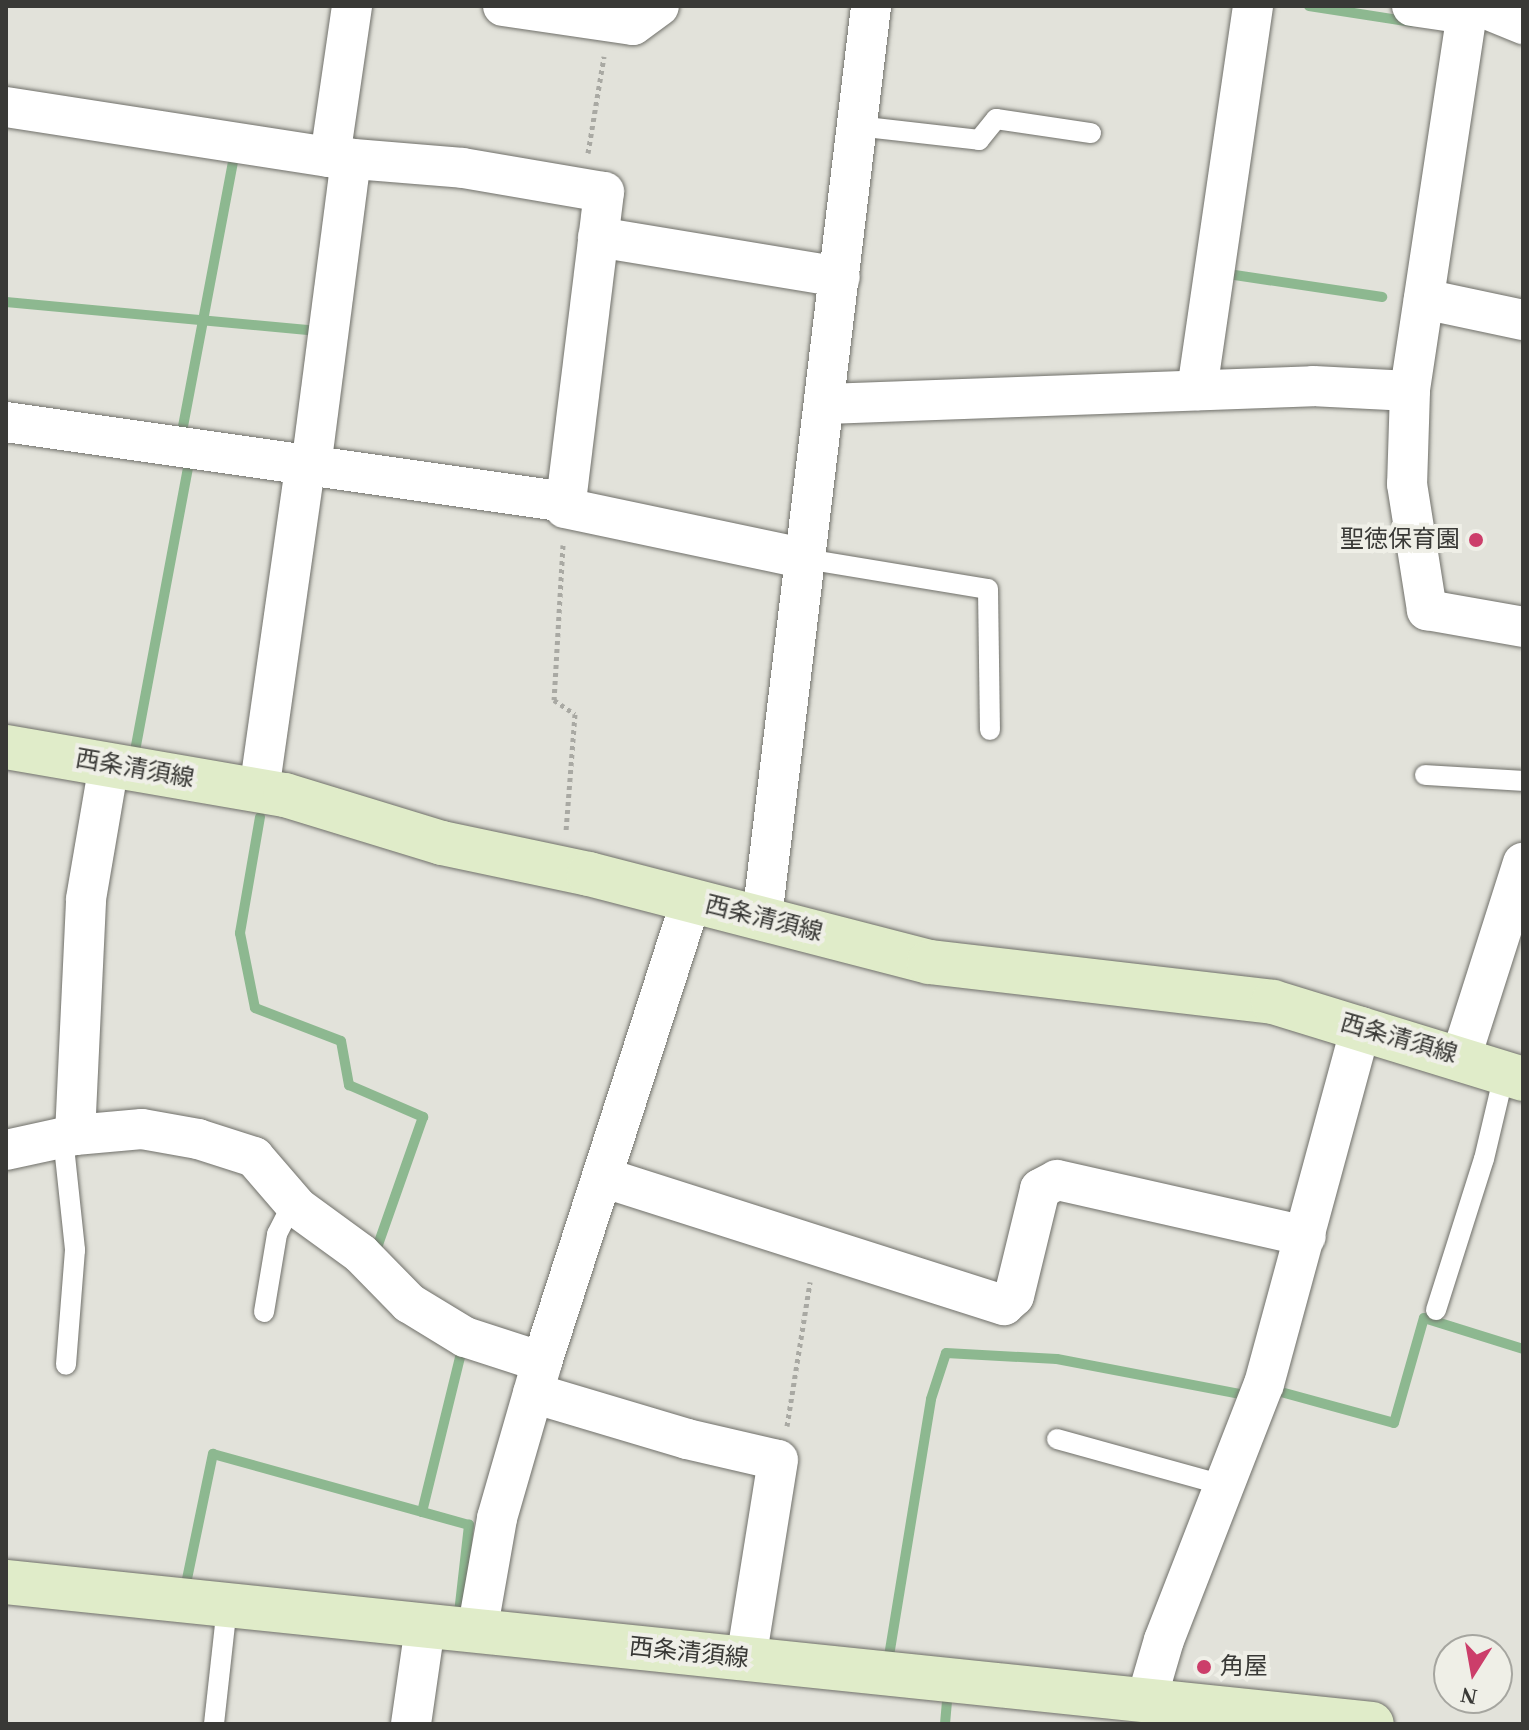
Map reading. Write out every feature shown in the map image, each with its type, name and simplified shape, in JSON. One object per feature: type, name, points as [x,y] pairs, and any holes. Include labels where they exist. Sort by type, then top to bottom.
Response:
[{"type":"main road","name":"西条清須線","points":[[6,747],[259,791],[442,843],[564,868],[929,962],[1273,1002],[1514,1075]]},
{"type":"main road","name":"西条清須線","points":[[6,1582],[746,1659],[1126,1706],[1372,1724]]},
{"type":"street","points":[[259,791],[308,467],[340,158],[352,6]]},
{"type":"street","points":[[503,6],[633,25],[659,6]]},
{"type":"street","points":[[762,918],[826,404],[871,6]]},
{"type":"street","points":[[1197,390],[1253,6]]},
{"type":"street","points":[[1412,6],[1471,9],[1523,24]]},
{"type":"street","points":[[1471,9],[1410,391],[1407,484],[1427,610],[1523,627]]},
{"type":"street","points":[[6,107],[340,158],[583,185],[604,192],[566,505]]},
{"type":"street","points":[[598,237],[840,277]]},
{"type":"street","points":[[1424,299],[1523,320]]},
{"type":"street","points":[[826,404],[1313,386],[1410,391]]},
{"type":"street","points":[[6,422],[566,505],[806,559]]},
{"type":"street","points":[[69,1136],[86,899],[109,765]]},
{"type":"street","points":[[1461,1057],[1523,863]]},
{"type":"street","points":[[477,1632],[497,1518],[538,1377],[691,900]]},
{"type":"street","points":[[1126,1706],[1164,1640],[1264,1384],[1361,1027]]},
{"type":"street","points":[[6,1150],[69,1136],[142,1129],[198,1139],[254,1157],[293,1202],[361,1254],[409,1303],[465,1337],[538,1377],[687,1439],[778,1460],[746,1659]]},
{"type":"street","points":[[602,1177],[1004,1305],[1014,1296],[1040,1189],[1057,1180],[1306,1236]]},
{"type":"street","points":[[411,1724],[425,1627]]},
{"type":"lane","points":[[857,126],[979,140],[996,119],[1091,133]]},
{"type":"lane","points":[[806,559],[988,589],[990,730]]},
{"type":"lane","points":[[1425,775],[1523,781]]},
{"type":"lane","points":[[1436,1310],[1514,1075]]},
{"type":"lane","points":[[66,1365],[75,1250],[69,1136]]},
{"type":"lane","points":[[264,1312],[277,1234],[293,1202]]},
{"type":"lane","points":[[1057,1439],[1226,1486]]},
{"type":"lane","points":[[214,1724],[227,1606]]},
{"type":"path","points":[[583,185],[610,21]]},
{"type":"path","points":[[564,868],[575,714],[554,700],[566,505]]},
{"type":"path","points":[[778,1460],[816,1246]]},
{"type":"waterway","points":[[1309,6],[1411,22]]},
{"type":"waterway","points":[[181,437],[234,156]]},
{"type":"waterway","points":[[1228,267],[1228,274],[1382,297]]},
{"type":"waterway","points":[[6,302],[316,331]]},
{"type":"waterway","points":[[135,751],[189,463]]},
{"type":"waterway","points":[[260,817],[240,933],[255,1008],[341,1041],[349,1085],[423,1117],[375,1253]]},
{"type":"waterway","points":[[1281,1392],[1394,1423],[1424,1318],[1523,1349]]},
{"type":"waterway","points":[[459,1613],[469,1525],[422,1512],[462,1349]]},
{"type":"waterway","points":[[889,1656],[931,1399],[946,1353],[1057,1359],[1245,1395]]},
{"type":"waterway","points":[[187,1579],[213,1454],[422,1512]]},
{"type":"waterway","points":[[945,1724],[947,1702]]},
{"type":"place","name":"聖徳保育園","points":[[1476,540]]},
{"type":"place","name":"角屋","points":[[1204,1667]]}]
